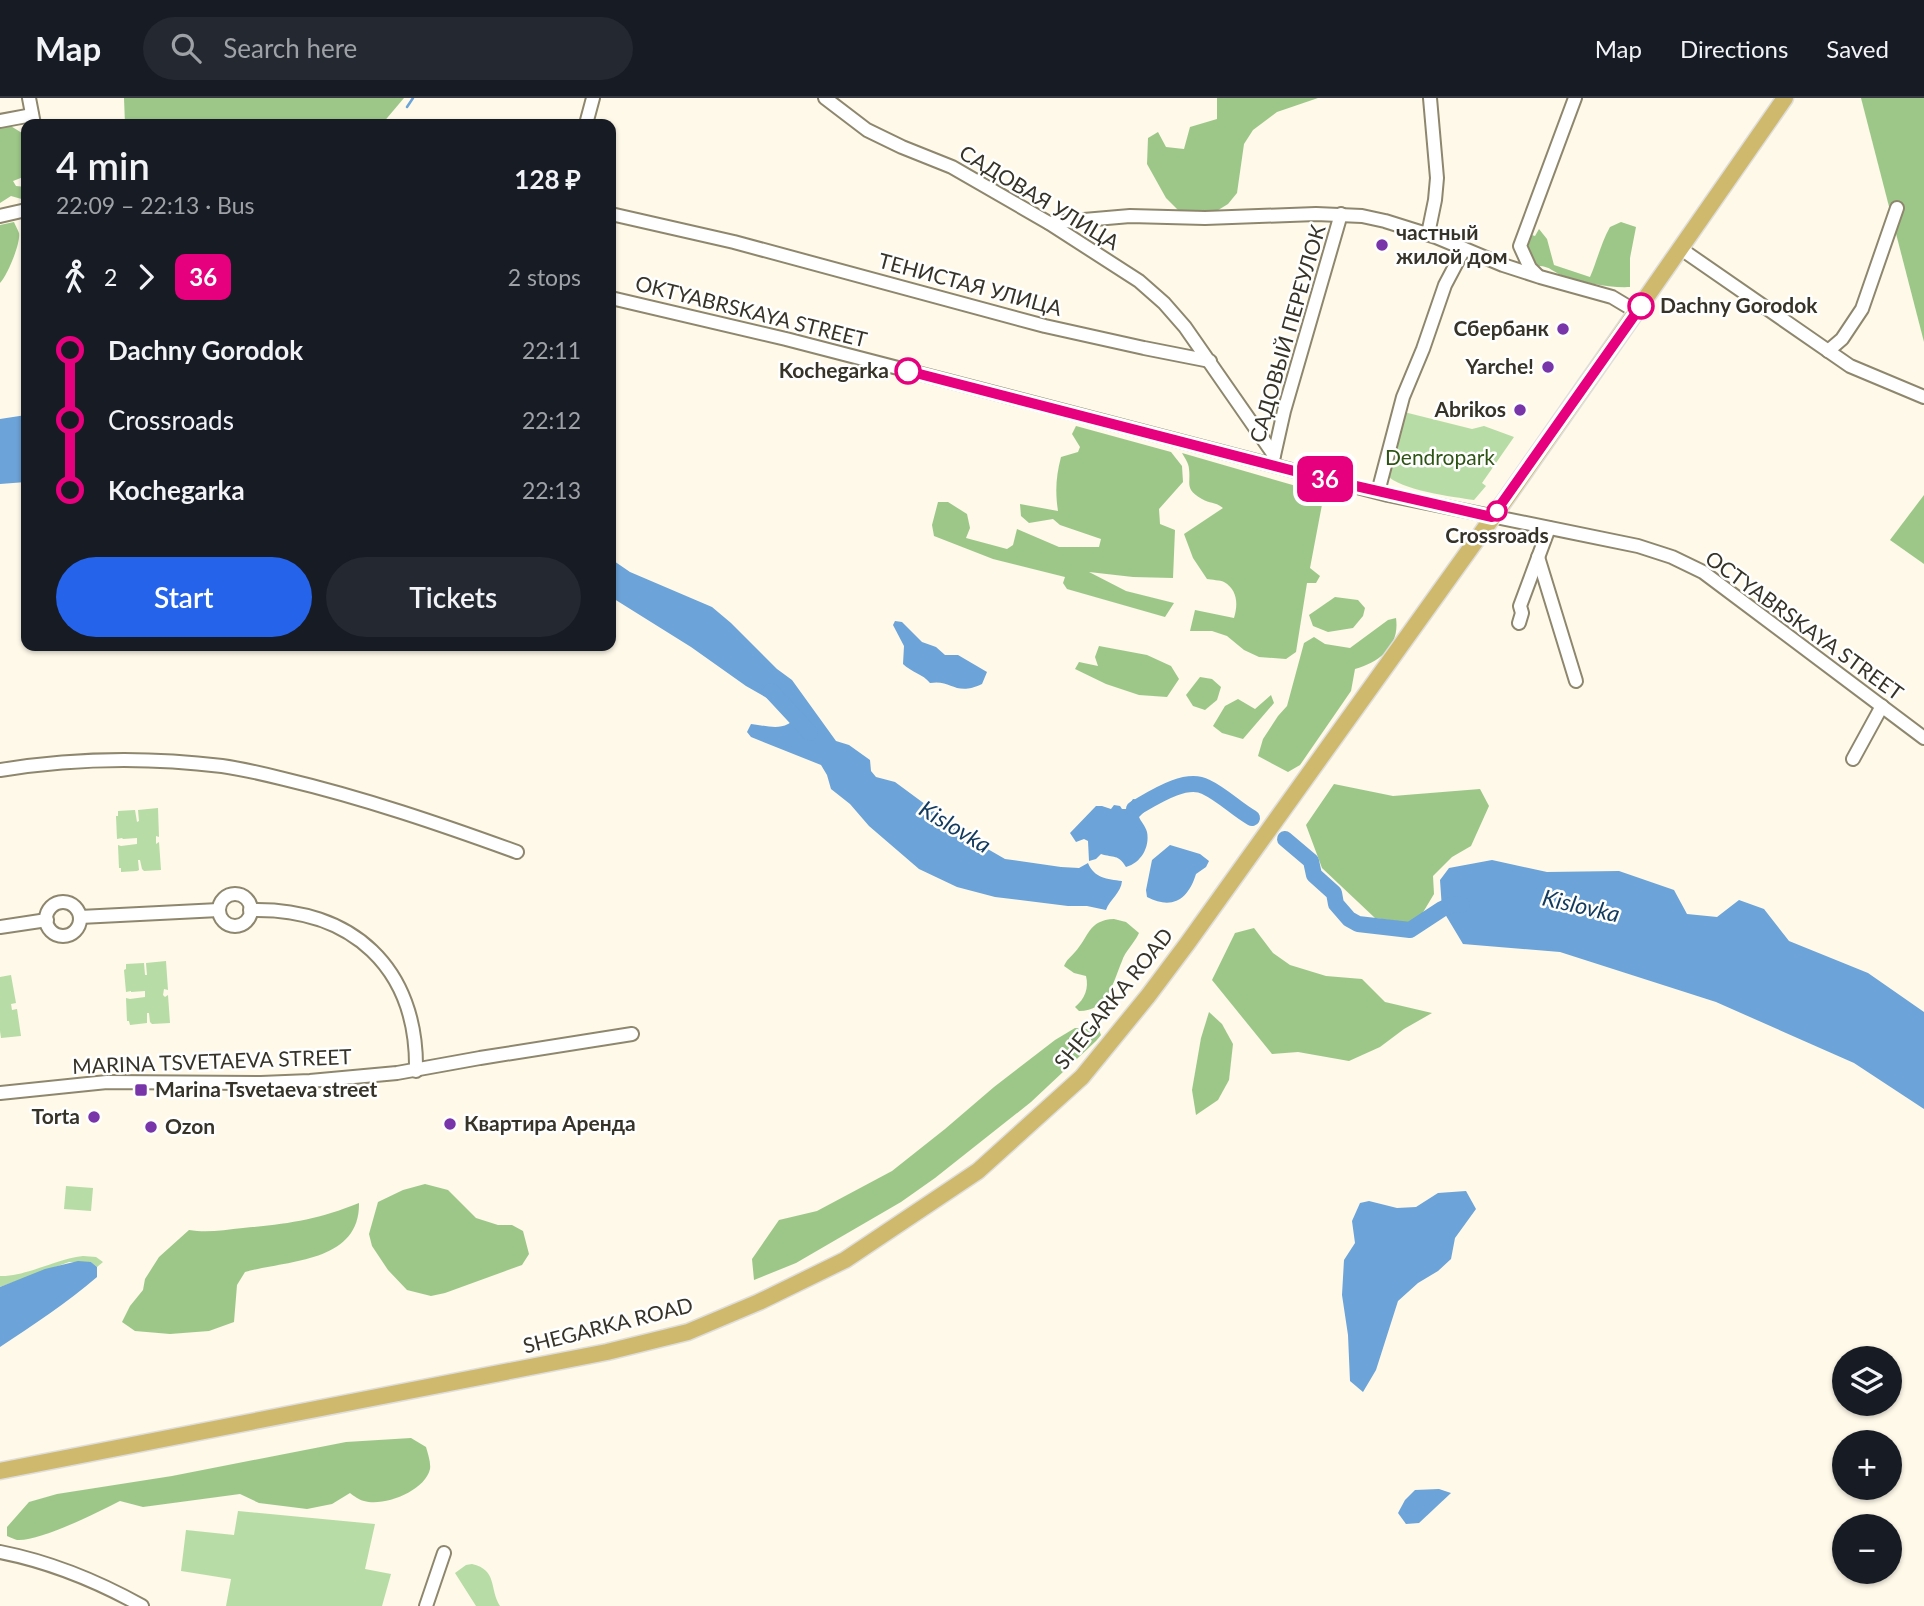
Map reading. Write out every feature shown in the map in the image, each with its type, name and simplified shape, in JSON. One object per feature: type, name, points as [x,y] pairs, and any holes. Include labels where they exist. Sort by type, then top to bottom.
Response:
[{"type":"main road","name":"SHEGARKA ROAD","points":[[0,1471],[607,1352],[688,1332],[759,1303],[845,1260],[978,1171],[1082,1077],[1156,985],[1492,517],[1786,98]]},
{"type":"street","points":[[29,98],[33,119]]},
{"type":"street","points":[[587,119],[593,98]]},
{"type":"street","name":"САДОВАЯ УЛИЦА","points":[[825,98],[867,130],[952,167],[1049,223],[1139,281],[1164,303],[1210,361]]},
{"type":"street","points":[[1428,234],[1437,178],[1430,98]]},
{"type":"street","points":[[1503,265],[1520,246],[1576,98]]},
{"type":"street","points":[[0,121],[21,120]]},
{"type":"street","points":[[1828,351],[1842,339],[1862,309],[1897,208]]},
{"type":"street","points":[[0,216],[21,211]]},
{"type":"street","name":"САДОВЫЙ ПЕРЕУЛОК","points":[[1273,460],[1291,387],[1341,214]]},
{"type":"street","name":"ТЕНИСТАЯ УЛИЦА","points":[[616,215],[747,246],[1045,326],[1210,361]]},
{"type":"street","points":[[1049,223],[1130,216],[1362,216],[1385,220],[1428,234],[1503,265],[1612,297],[1637,312]]},
{"type":"street","points":[[1520,246],[1530,268],[1540,277]]},
{"type":"street","points":[[1378,492],[1403,397],[1445,285],[1464,249]]},
{"type":"street","points":[[1681,249],[1850,366],[1924,397]]},
{"type":"street","name":"OKTYABRSKAYA STREET","points":[[616,299],[1273,460],[1378,492],[1492,517]]},
{"type":"street","points":[[1210,361],[1273,460]]},
{"type":"street","name":"OCTYABRSKAYA STREET","points":[[1492,517],[1638,546],[1672,557],[1703,572],[1924,738]]},
{"type":"street","points":[[1519,623],[1522,613],[1520,606],[1549,528]]},
{"type":"street","points":[[1538,557],[1576,681]]},
{"type":"street","points":[[1853,759],[1882,706]]},
{"type":"street","points":[[0,770],[64,761],[132,761],[220,766],[334,790],[517,852]]},
{"type":"street","points":[[235,894],[244,897],[250,910],[247,920],[237,926],[227,924],[219,910],[225,897],[235,894]]},
{"type":"street","points":[[62,902],[76,907],[80,917],[80,923],[73,932],[62,935],[52,930],[47,920],[52,906],[62,902]]},
{"type":"street","points":[[80,917],[219,910]]},
{"type":"street","points":[[250,910],[280,910],[318,918],[355,937],[379,958],[409,1009],[415,1036],[415,1071]]},
{"type":"street","points":[[0,927],[47,920]]},
{"type":"street","name":"MARINA TSVETAEVA STREET","points":[[0,1093],[107,1082],[310,1081],[415,1071],[632,1034]]},
{"type":"street","points":[[0,1552],[59,1567],[142,1606]]},
{"type":"street","points":[[426,1606],[444,1553]]},
{"type":"green space","points":[[124,98],[404,98],[386,119],[125,119]]},
{"type":"green space","points":[[1217,98],[1318,98],[1277,112],[1253,130],[1244,144],[1237,193],[1228,204],[1215,212],[1183,215],[1166,198],[1147,164],[1148,138],[1158,132],[1166,147],[1184,149],[1190,127],[1217,119]]},
{"type":"green space","points":[[1861,98],[1924,98],[1924,342]]},
{"type":"green space","points":[[0,123],[21,132],[21,178],[13,181],[16,186],[21,186],[21,199],[11,196],[0,203]]},
{"type":"green space","points":[[14,222],[19,233],[18,244],[10,267],[0,283],[0,225]]},
{"type":"green space","points":[[1621,222],[1636,227],[1630,258],[1630,287],[1605,286],[1572,279],[1539,266],[1526,255],[1528,234],[1535,236],[1539,229],[1547,239],[1554,265],[1590,277],[1610,227]]},
{"type":"green space","name":"Dendropark","points":[[1404,412],[1472,429],[1484,426],[1514,437],[1482,483],[1486,486],[1474,500],[1428,492],[1403,485],[1387,475]]},
{"type":"green space","points":[[1076,426],[1171,452],[1182,466],[1183,482],[1159,509],[1160,524],[1175,530],[1173,578],[1089,572],[1126,591],[1174,603],[1165,617],[1067,589],[1063,583],[1065,577],[993,559],[934,536],[932,525],[938,502],[948,502],[967,514],[970,528],[966,538],[1007,549],[1013,545],[1017,529],[1059,547],[1099,547],[1101,539],[1060,525],[1053,519],[1029,523],[1021,516],[1020,504],[1058,511],[1056,491],[1059,464],[1061,457],[1078,452],[1080,447],[1072,434]]},
{"type":"green space","points":[[1182,453],[1324,494],[1310,568],[1320,576],[1316,583],[1307,583],[1296,652],[1286,659],[1259,657],[1244,650],[1227,636],[1212,631],[1190,631],[1195,610],[1234,618],[1236,603],[1229,585],[1207,579],[1193,558],[1184,534],[1223,508],[1205,501],[1193,492],[1188,465]]},
{"type":"green space","points":[[1924,495],[1924,564],[1890,540]]},
{"type":"green space","points":[[1335,597],[1358,600],[1365,608],[1363,616],[1353,628],[1328,632],[1313,626],[1309,615]]},
{"type":"green space","points":[[1396,618],[1395,637],[1391,645],[1373,662],[1355,669],[1351,691],[1300,765],[1288,772],[1258,756],[1263,739],[1287,706],[1304,643],[1314,637],[1325,644],[1350,648],[1388,620]]},
{"type":"green space","points":[[1099,646],[1147,655],[1171,666],[1179,679],[1167,697],[1139,695],[1106,684],[1075,669],[1079,662],[1098,666],[1095,657]]},
{"type":"green space","points":[[1200,677],[1212,679],[1221,687],[1217,700],[1205,710],[1193,706],[1186,695]]},
{"type":"green space","points":[[1271,695],[1274,703],[1243,739],[1222,733],[1213,726],[1225,706],[1238,699],[1255,709]]},
{"type":"green space","points":[[1334,784],[1393,796],[1480,789],[1489,806],[1471,846],[1452,857],[1433,876],[1434,894],[1416,924],[1375,918],[1322,868],[1306,825]]},
{"type":"green space","points":[[158,808],[159,837],[156,836],[156,844],[159,842],[161,870],[144,871],[138,860],[139,870],[121,872],[118,845],[137,844],[137,838],[117,839],[118,811],[135,810],[137,822],[138,810]]},
{"type":"green space","points":[[1114,919],[1126,922],[1139,933],[1123,957],[1103,1001],[1089,1010],[1079,1011],[1075,1007],[1085,993],[1086,976],[1074,973],[1064,966],[1094,926],[1099,922]]},
{"type":"green space","points":[[1254,928],[1273,953],[1290,965],[1326,976],[1362,979],[1385,1002],[1432,1013],[1380,1047],[1349,1061],[1298,1052],[1272,1054],[1212,980],[1235,933]]},
{"type":"green space","points":[[166,961],[168,990],[164,989],[163,995],[168,995],[170,1023],[152,1024],[147,1013],[147,1023],[130,1025],[127,1021],[126,998],[145,997],[145,991],[126,992],[126,964],[144,963],[147,975],[146,963]]},
{"type":"green space","points":[[11,975],[16,1003],[11,1004],[12,1010],[17,1009],[21,1036],[1,1038],[0,977]]},
{"type":"green space","points":[[1209,1012],[1222,1024],[1233,1044],[1229,1080],[1218,1100],[1196,1115],[1192,1090],[1201,1038]]},
{"type":"green space","points":[[1075,1028],[1099,1030],[1101,1035],[1031,1102],[935,1178],[901,1202],[796,1263],[754,1280],[752,1259],[779,1220],[817,1211],[892,1171],[994,1087]]},
{"type":"green space","points":[[425,1184],[448,1190],[476,1218],[498,1225],[512,1225],[523,1231],[529,1254],[522,1265],[445,1293],[431,1296],[407,1290],[388,1270],[372,1246],[369,1234],[378,1202],[403,1190]]},
{"type":"green space","points":[[66,1186],[93,1188],[91,1211],[64,1209]]},
{"type":"green space","points":[[359,1203],[356,1223],[348,1237],[334,1248],[300,1261],[245,1272],[237,1285],[234,1322],[209,1331],[170,1334],[135,1331],[122,1322],[143,1290],[145,1279],[159,1257],[189,1230],[216,1231],[288,1223],[329,1214]]},
{"type":"green space","points":[[83,1256],[96,1257],[103,1262],[97,1267],[91,1262],[69,1262],[0,1287],[0,1276],[20,1274]]},
{"type":"green space","points":[[411,1438],[426,1447],[430,1461],[427,1477],[403,1496],[382,1502],[360,1500],[350,1493],[332,1504],[307,1509],[259,1503],[240,1494],[143,1507],[120,1501],[39,1536],[17,1540],[7,1536],[7,1527],[29,1502],[57,1494],[172,1476],[346,1442]]},
{"type":"green space","points":[[238,1511],[375,1524],[365,1569],[391,1574],[382,1606],[226,1606],[231,1579],[181,1571],[186,1530],[234,1535]]},
{"type":"green space","points":[[472,1564],[489,1575],[500,1606],[476,1606],[455,1573]]},
{"type":"water","points":[[21,416],[21,482],[0,484],[0,419]]},
{"type":"water","points":[[616,562],[630,572],[712,607],[792,680],[836,741],[849,745],[870,760],[871,771],[876,777],[895,782],[979,844],[1005,859],[1079,868],[1088,863],[1097,875],[1122,881],[1120,889],[1106,910],[995,897],[957,887],[919,869],[831,789],[821,765],[751,737],[747,732],[751,724],[784,726],[801,713],[746,686],[691,647],[616,600]]},
{"type":"water","points":[[895,621],[902,622],[922,642],[936,647],[945,655],[958,655],[987,672],[982,684],[966,689],[944,683],[930,683],[906,667],[903,664],[904,646],[893,625]]},
{"type":"water","points":[[1133,799],[1152,799],[1150,806],[1139,817],[1148,838],[1146,849],[1140,858],[1126,867],[1118,858],[1101,854],[1089,861],[1088,841],[1084,839],[1076,842],[1070,833],[1096,806],[1111,809],[1114,805],[1126,809]]},
{"type":"water","points":[[1170,845],[1200,854],[1209,861],[1206,867],[1196,874],[1184,896],[1164,903],[1147,897],[1146,890],[1152,860]]},
{"type":"water","points":[[1492,860],[1547,872],[1619,871],[1674,890],[1687,914],[1717,917],[1739,900],[1764,909],[1789,941],[1868,973],[1924,1012],[1924,1109],[1854,1063],[1716,1002],[1560,952],[1463,944],[1442,909],[1440,880],[1449,868]]},
{"type":"water","points":[[1466,1191],[1476,1209],[1455,1238],[1451,1259],[1398,1301],[1376,1370],[1363,1392],[1350,1381],[1348,1335],[1342,1295],[1344,1260],[1355,1243],[1352,1221],[1360,1203],[1369,1201],[1397,1208],[1416,1207],[1438,1193]]},
{"type":"water","points":[[78,1261],[91,1262],[97,1267],[97,1277],[62,1305],[0,1347],[0,1287],[45,1269]]},
{"type":"water","points":[[1439,1489],[1451,1493],[1419,1523],[1406,1524],[1398,1513],[1405,1500],[1415,1490]]},
{"type":"waterway","points":[[407,107],[413,98]]},
{"type":"waterway","name":"Kislovka","points":[[771,691],[810,733]]},
{"type":"waterway","name":"Kislovka","points":[[1134,809],[1179,786],[1198,784],[1212,790],[1252,818]]},
{"type":"waterway","name":"Kislovka","points":[[1285,839],[1311,861],[1314,875],[1334,893],[1336,904],[1349,919],[1358,924],[1410,930],[1442,909],[1453,904],[1462,905]]},
{"type":"bus line","name":"36","points":[[908,371],[1388,495],[1492,517],[1641,306]]},
{"type":"place","name":"частный жилой дом","points":[[1382,245]]},
{"type":"place","name":"Dachny Gorodok","points":[[1641,306]]},
{"type":"place","name":"Сбербанк","points":[[1563,329]]},
{"type":"place","name":"Yarche!","points":[[1548,367]]},
{"type":"place","name":"Kochegarka","points":[[908,371]]},
{"type":"place","name":"Abrikos","points":[[1520,410]]},
{"type":"place","name":"Crossroads","points":[[1497,511]]},
{"type":"place","name":"Marina Tsvetaeva street","points":[[141,1090]]},
{"type":"place","name":"Torta","points":[[94,1117]]},
{"type":"place","name":"Квартира Аренда","points":[[450,1124]]},
{"type":"place","name":"Ozon","points":[[151,1127]]}]
